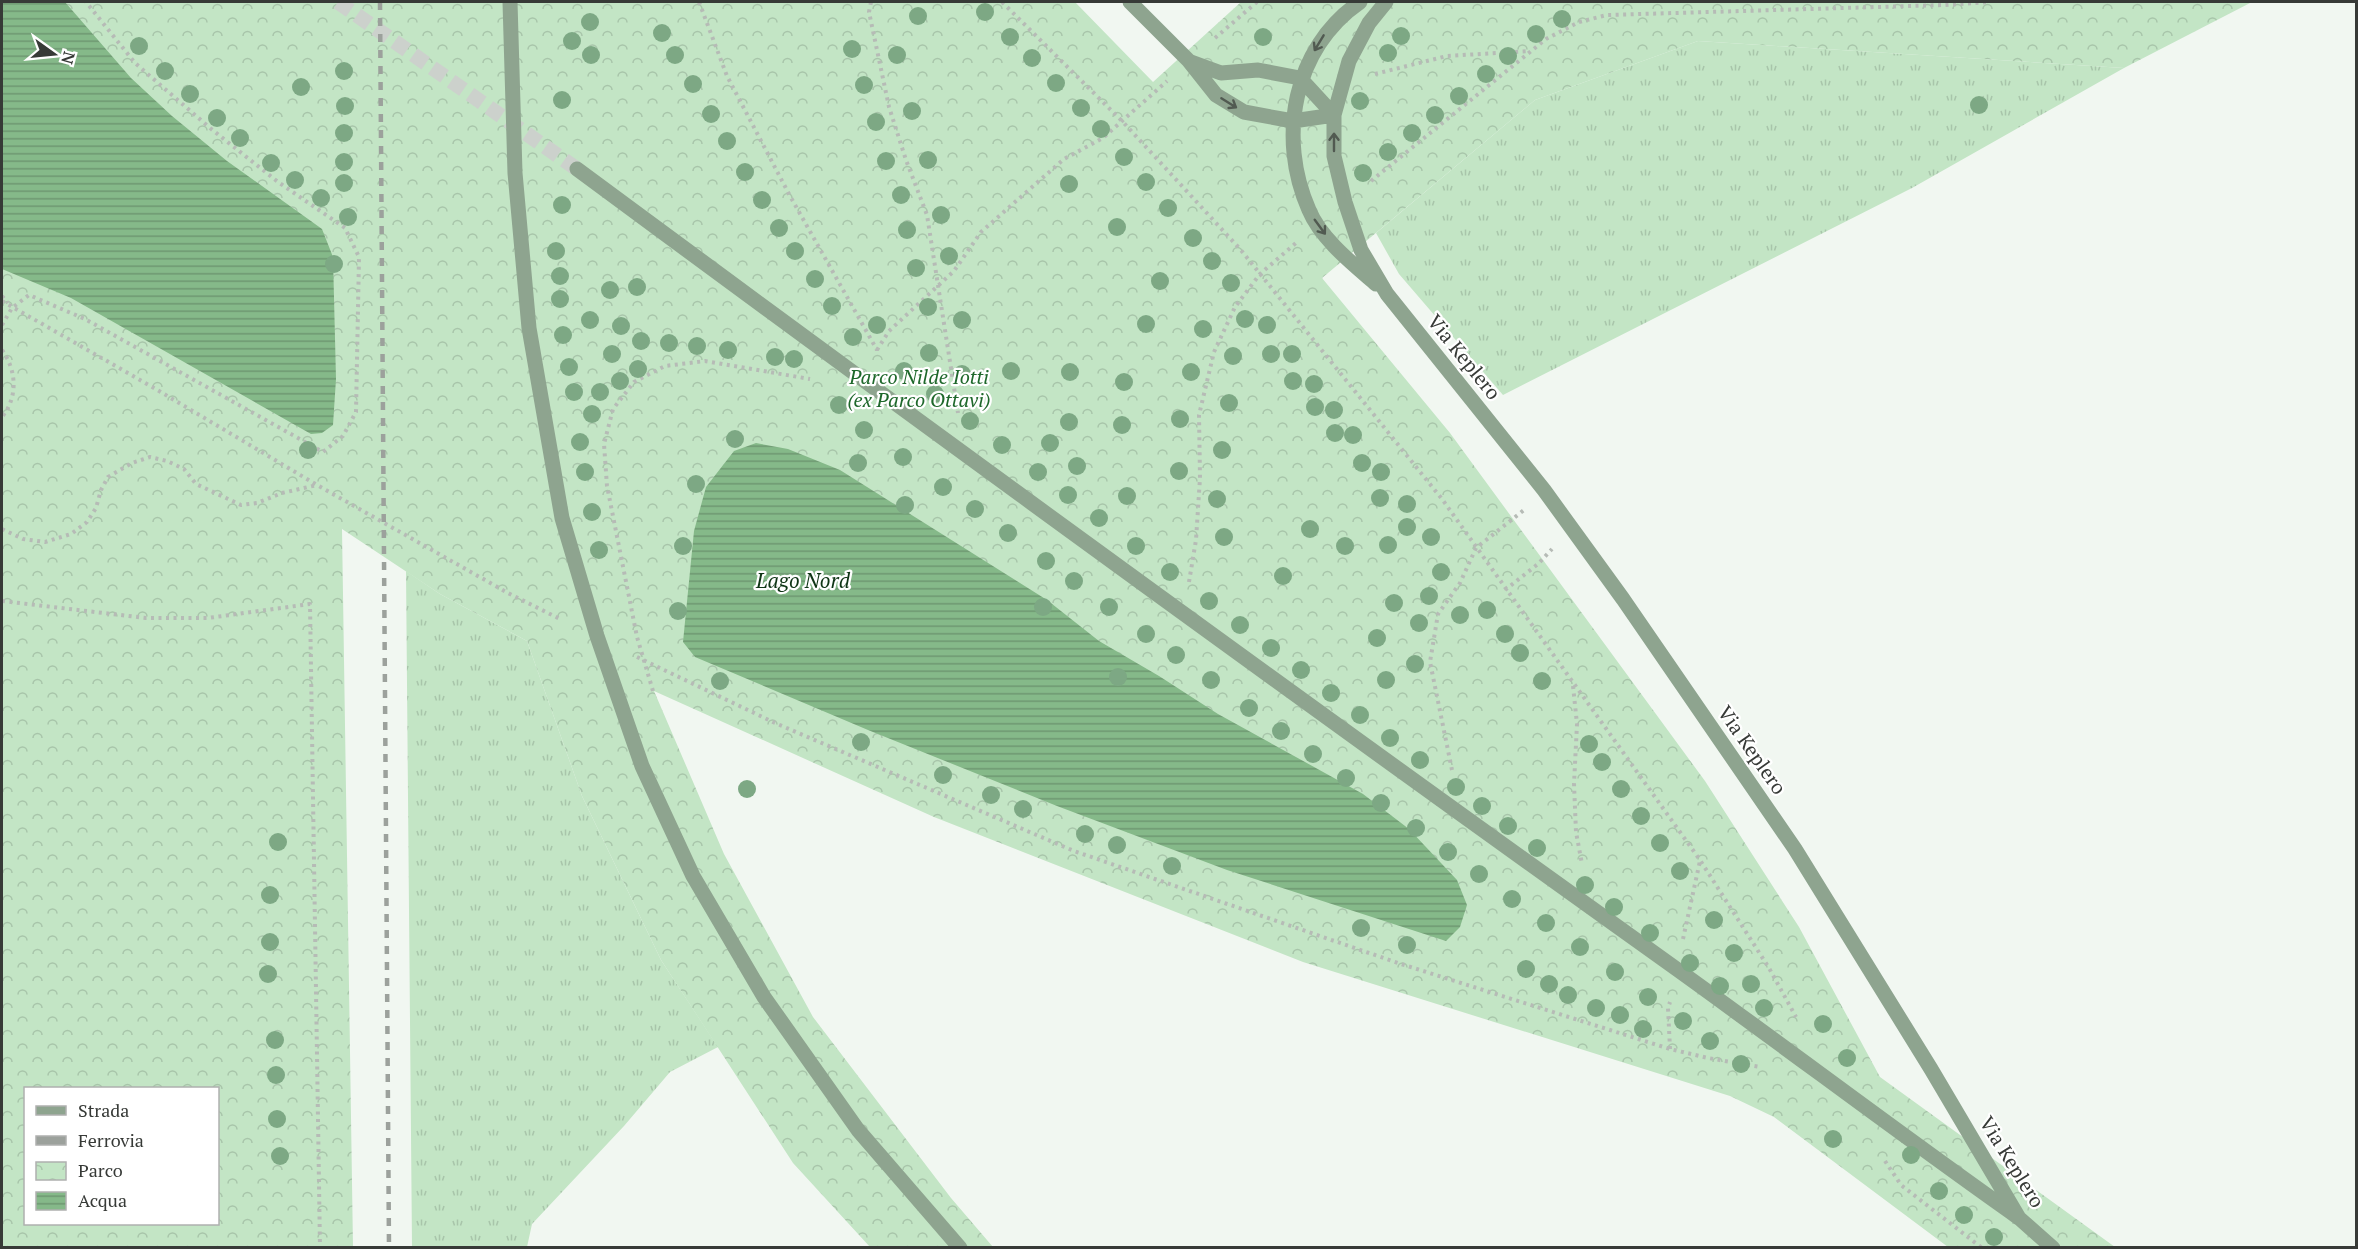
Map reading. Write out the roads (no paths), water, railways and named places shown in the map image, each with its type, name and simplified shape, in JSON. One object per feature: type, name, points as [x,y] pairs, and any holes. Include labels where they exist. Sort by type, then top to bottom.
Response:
[{"type":"street","points":[[510,2],[515,173],[529,328],[562,518],[597,636],[642,766],[693,876],[764,997],[858,1130],[960,1248]]},
{"type":"street","points":[[1130,2],[1189,61],[1216,95],[1244,112],[1293,121],[1334,115]]},
{"type":"street","points":[[1360,2],[1349,9],[1321,38],[1300,78],[1293,121],[1297,174],[1309,212],[1334,247],[1387,294]]},
{"type":"street","points":[[1386,2],[1369,23],[1349,61],[1334,115],[1334,156],[1345,202],[1361,250],[1387,294]]},
{"type":"street","points":[[1189,61],[1221,73],[1258,70],[1300,78],[1334,115]]},
{"type":"street","points":[[577,170],[968,457],[1679,971],[1895,1131],[2019,1218]]},
{"type":"street","name":"Via Keplero","points":[[1387,294],[1545,490],[1623,599],[1795,849],[1931,1069],[2019,1218],[2053,1248]]},
{"type":"water","points":[[2,2],[65,2],[131,78],[172,116],[227,161],[322,229],[333,257],[336,379],[333,425],[322,433],[311,434],[71,298],[2,269]]},
{"type":"water","name":"Lago Nord","points":[[756,443],[788,449],[840,470],[1047,600],[1099,641],[1218,714],[1363,794],[1409,829],[1457,880],[1467,905],[1460,927],[1446,941],[1227,870],[1057,806],[695,657],[683,642],[694,531],[706,487],[734,451]]},
{"type":"tunnel","points":[[338,2],[577,169]]},
{"type":"railway","points":[[380,2],[389,1248]]},
{"type":"park label","name":"Parco Nilde Iotti (ex Parco Ottavi)","points":[[919,388]]}]
